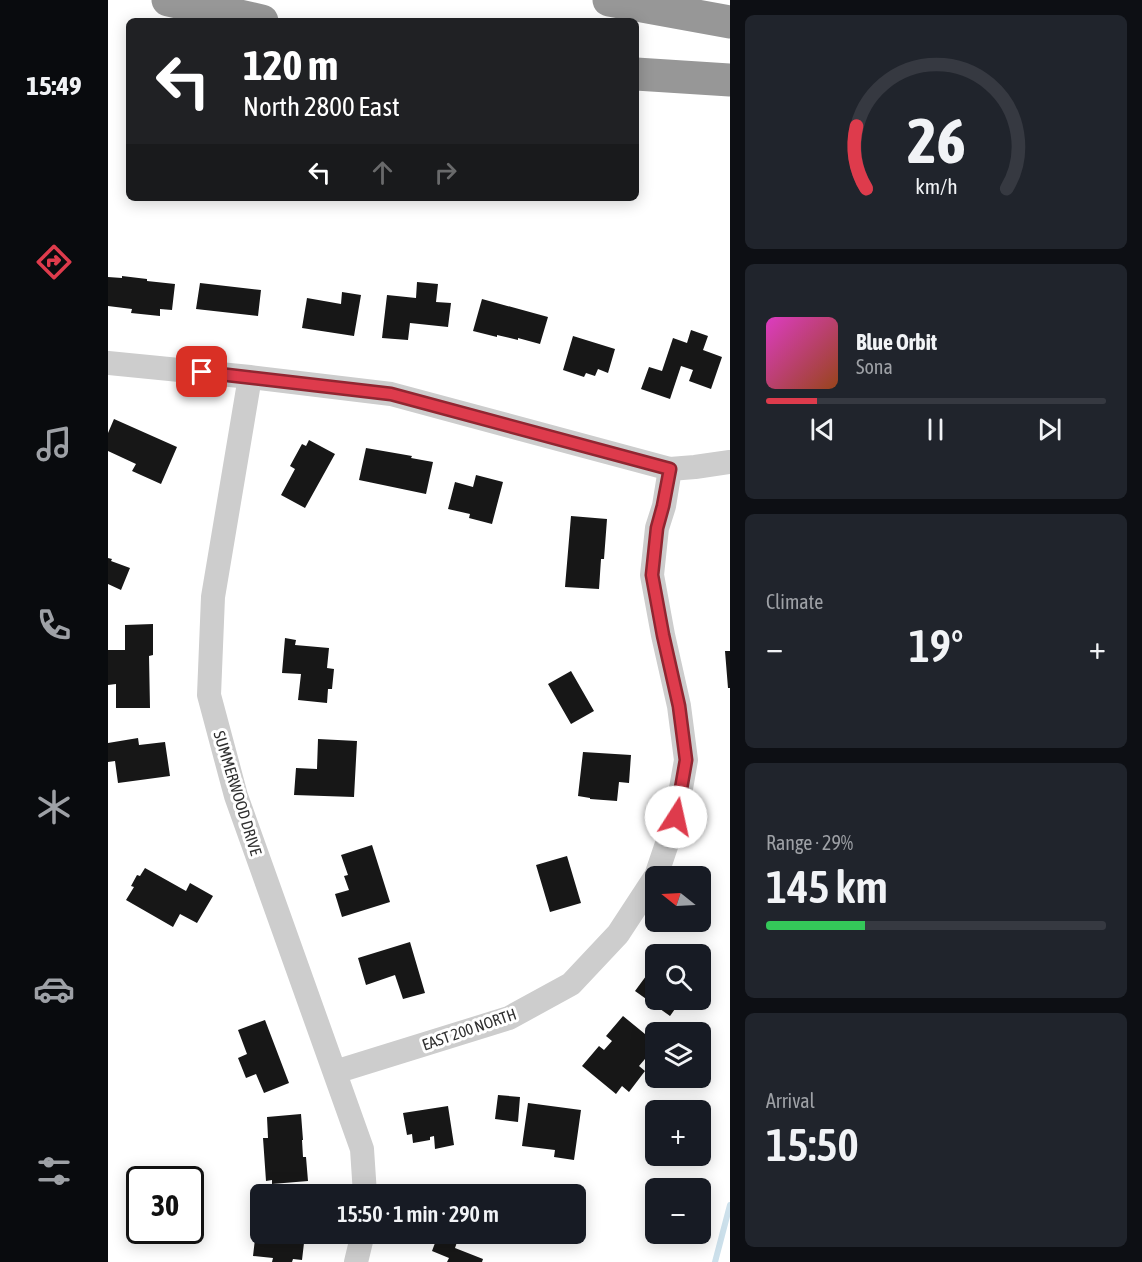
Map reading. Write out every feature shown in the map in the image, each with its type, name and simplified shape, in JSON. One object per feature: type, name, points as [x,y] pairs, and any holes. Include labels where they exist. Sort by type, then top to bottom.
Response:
[{"type":"highway","points":[[168,0],[249,18]]},
{"type":"highway","points":[[609,0],[729,22]]},
{"type":"highway","points":[[639,74],[729,80]]},
{"type":"street","points":[[108,363],[391,394],[670,469],[729,462]]},
{"type":"street","name":"SUMMERWOOD DRIVE","points":[[250,377],[213,597],[209,695],[236,796],[362,1149],[364,1184]]},
{"type":"street","name":"EAST 200 NORTH","points":[[659,866],[676,817],[686,760],[679,706],[652,575],[657,528],[670,469]]},
{"type":"street","name":"EAST 200 NORTH","points":[[335,1072],[509,1018],[571,984],[618,934],[645,893]]},
{"type":"street","points":[[356,1262],[360,1244]]},
{"type":"building","points":[[122,276],[175,284],[172,310],[160,309],[160,316],[131,313],[132,309],[108,306],[108,277],[122,278]]},
{"type":"building","points":[[417,282],[438,284],[436,302],[451,303],[448,327],[410,323],[408,340],[382,338],[387,295],[416,298]]},
{"type":"building","points":[[200,283],[261,290],[258,316],[196,309]]},
{"type":"building","points":[[342,292],[361,295],[354,336],[302,328],[307,298],[341,304]]},
{"type":"building","points":[[482,299],[548,317],[540,344],[473,331]]},
{"type":"building","points":[[691,330],[708,336],[703,350],[722,357],[711,389],[689,381],[693,370],[681,366],[670,399],[641,389],[649,367],[662,371],[673,338],[687,343]]},
{"type":"building","points":[[573,336],[615,349],[608,373],[598,369],[595,376],[586,373],[584,377],[563,370]]},
{"type":"building","points":[[114,419],[177,447],[161,484],[132,471],[136,464],[108,451],[108,433]]},
{"type":"building","points":[[309,440],[335,454],[305,508],[281,495],[295,469],[290,466],[302,444],[306,446]]},
{"type":"building","points":[[366,448],[433,462],[426,494],[359,480]]},
{"type":"building","points":[[476,475],[503,482],[492,524],[469,518],[470,514],[448,509],[455,482],[473,487]]},
{"type":"building","points":[[571,516],[607,519],[599,589],[565,587]]},
{"type":"building","points":[[108,558],[130,568],[121,590],[108,584]]},
{"type":"building","points":[[153,624],[153,655],[149,656],[150,708],[116,708],[116,684],[108,685],[108,650],[125,650],[125,625]]},
{"type":"building","points":[[285,638],[296,640],[295,645],[329,648],[327,668],[334,669],[332,689],[328,689],[327,703],[298,700],[301,674],[282,673]]},
{"type":"building","points":[[725,651],[730,651],[730,688],[728,688]]},
{"type":"building","points":[[571,671],[594,711],[571,724],[548,684]]},
{"type":"building","points":[[138,738],[139,745],[165,742],[170,776],[118,783],[115,761],[108,762],[108,743]]},
{"type":"building","points":[[318,739],[357,741],[354,797],[294,795],[296,768],[317,769]]},
{"type":"building","points":[[583,752],[631,755],[629,783],[619,782],[617,801],[578,796]]},
{"type":"building","points":[[372,845],[390,902],[342,917],[335,894],[349,890],[344,876],[348,875],[341,855]]},
{"type":"building","points":[[567,856],[581,903],[550,912],[536,865]]},
{"type":"building","points":[[145,868],[186,891],[190,883],[213,896],[197,923],[180,914],[173,927],[126,900],[134,887],[131,886],[137,875],[140,876]]},
{"type":"building","points":[[410,942],[425,993],[403,999],[395,975],[366,985],[358,958]]},
{"type":"building","points":[[645,977],[645,998],[635,991]]},
{"type":"building","points":[[662,1010],[674,1010],[670,1016]]},
{"type":"building","points":[[623,1016],[645,1034],[645,1059],[639,1066],[645,1071],[629,1092],[622,1086],[616,1094],[582,1066],[599,1046],[604,1050],[612,1041],[606,1036]]},
{"type":"building","points":[[265,1020],[289,1083],[264,1093],[256,1074],[246,1078],[238,1058],[247,1054],[238,1030]]},
{"type":"building","points":[[498,1095],[520,1097],[518,1122],[495,1119]]},
{"type":"building","points":[[528,1103],[581,1110],[574,1160],[554,1157],[555,1150],[522,1146]]},
{"type":"building","points":[[448,1106],[454,1145],[435,1149],[434,1136],[430,1137],[430,1140],[413,1143],[412,1134],[407,1135],[403,1113]]},
{"type":"building","points":[[301,1114],[303,1157],[306,1157],[308,1181],[272,1184],[272,1180],[266,1181],[263,1138],[268,1138],[267,1117]]},
{"type":"building","points":[[254,1244],[304,1244],[302,1260],[272,1262],[273,1258],[253,1256]]},
{"type":"building","points":[[435,1244],[456,1244],[455,1248],[483,1259],[482,1262],[447,1262],[449,1258],[432,1251]]},
{"type":"waterway","points":[[715,1262],[730,1205]]},
{"type":"route","points":[[202,372],[391,394],[670,469],[657,528],[652,575],[679,706],[686,760],[676,817]]}]
